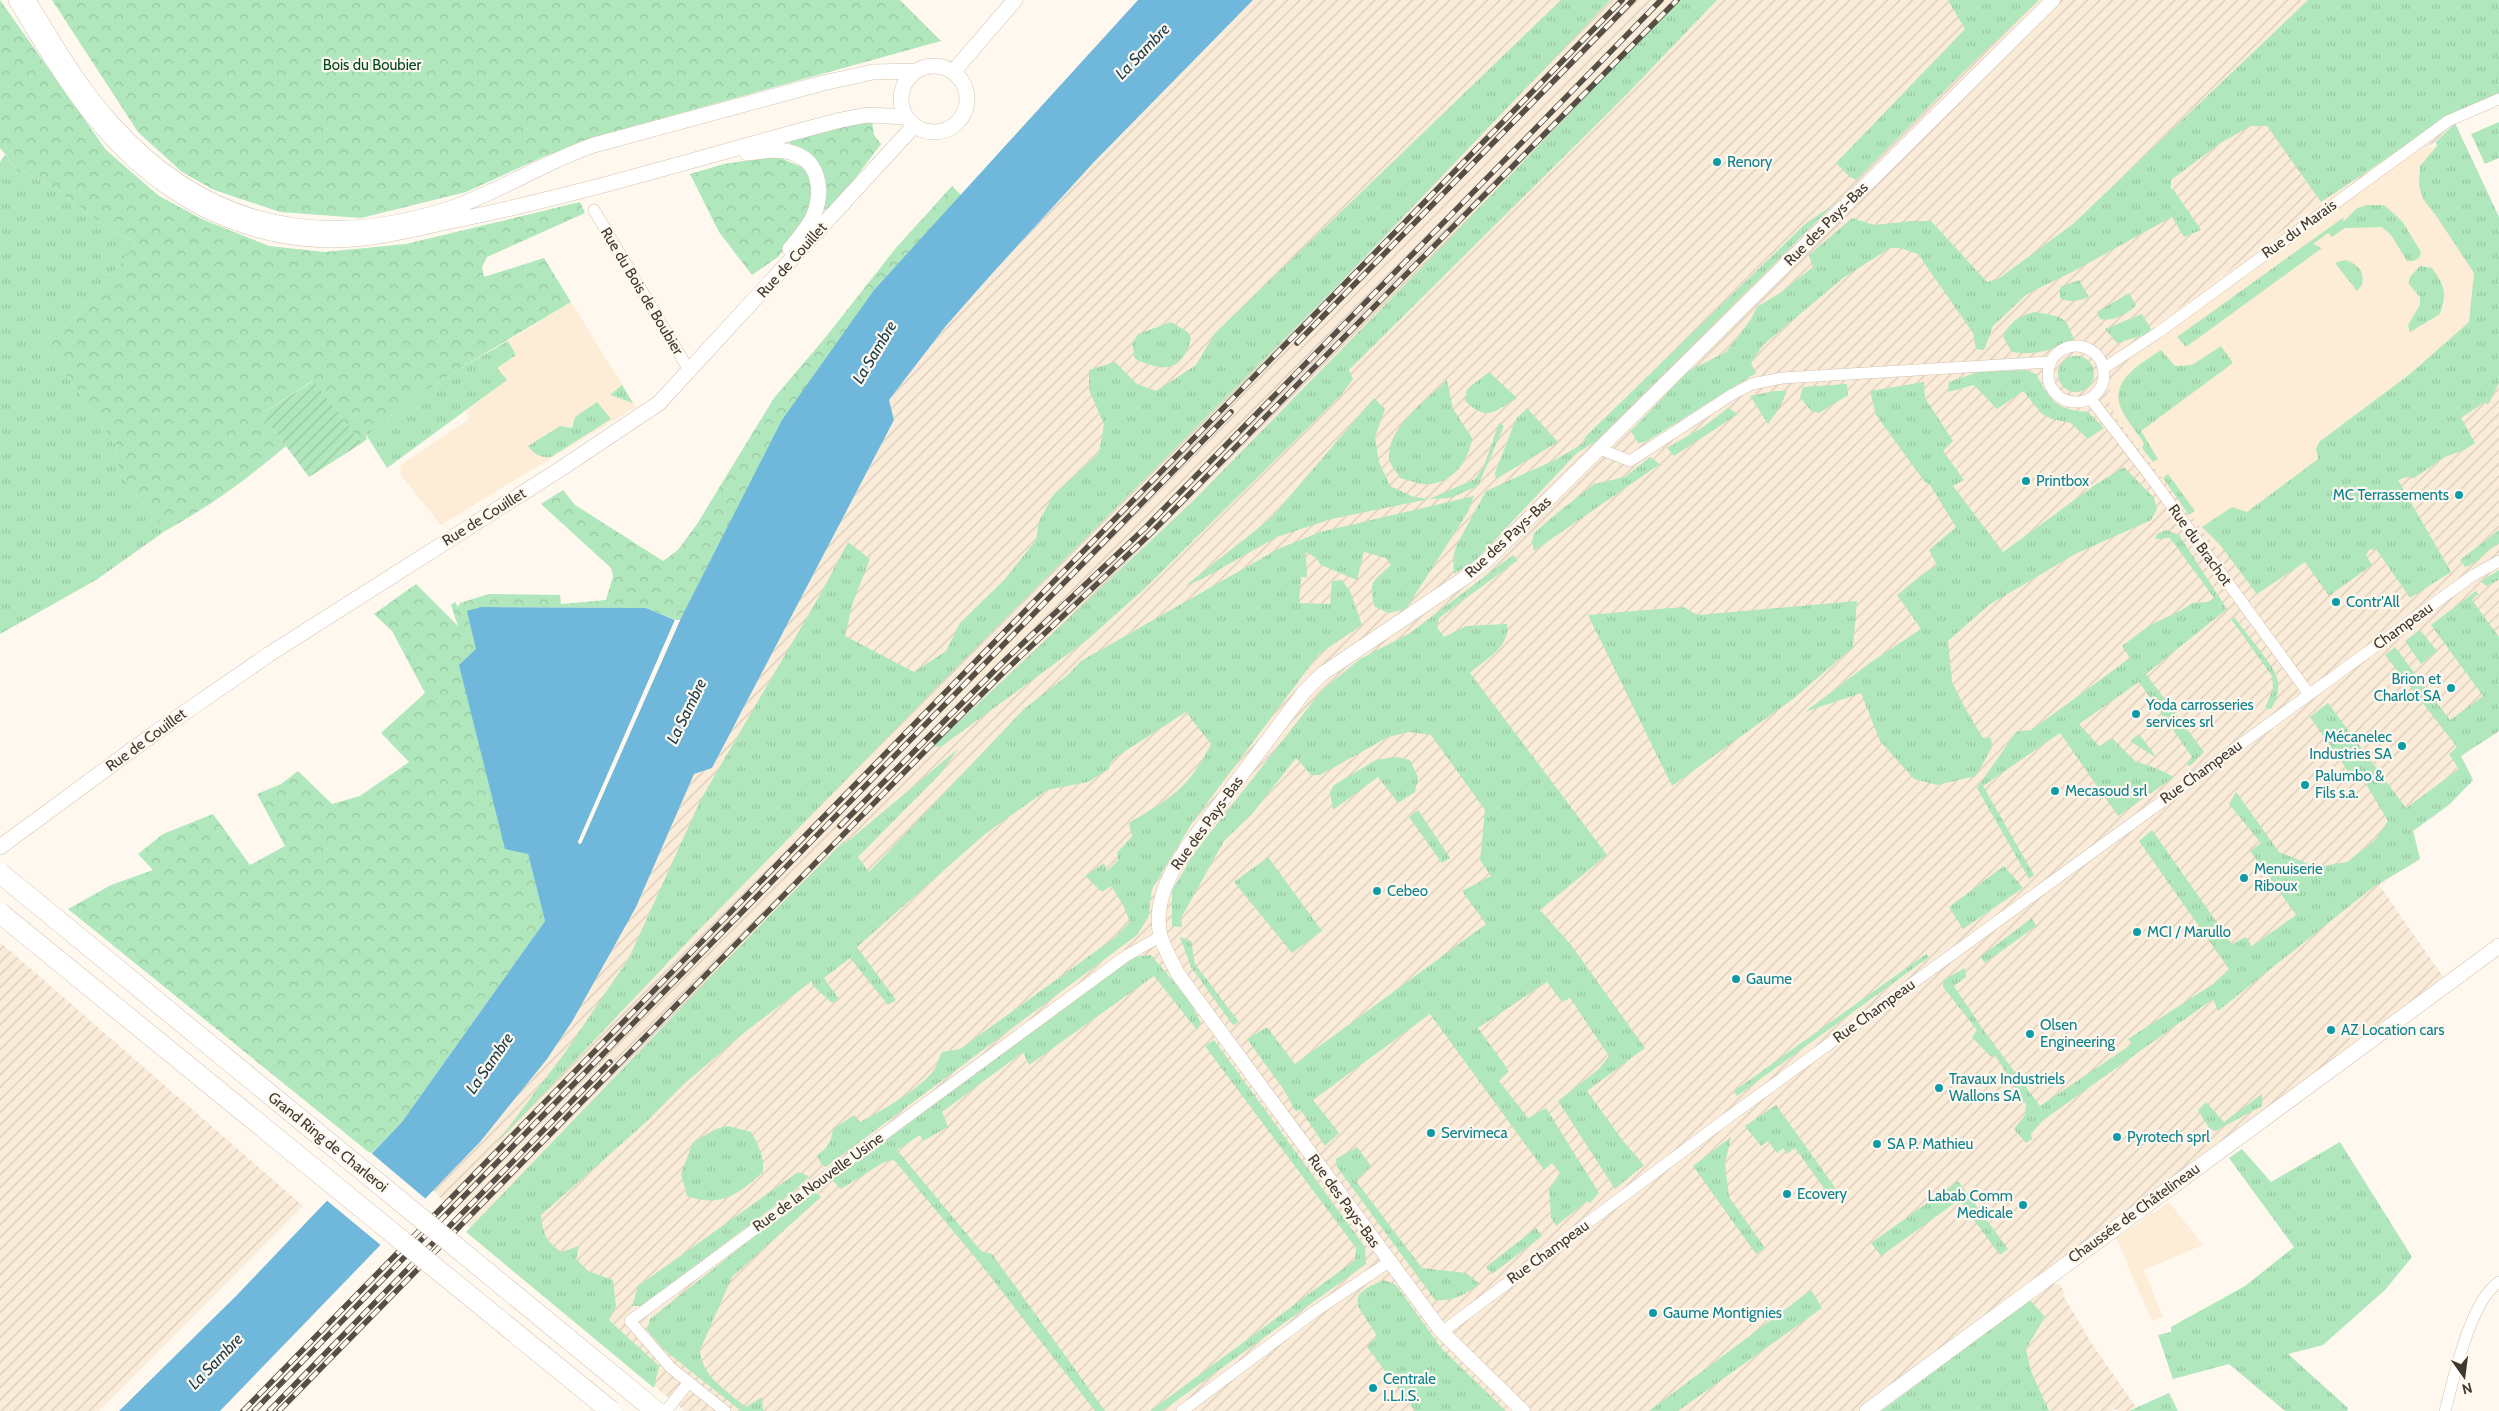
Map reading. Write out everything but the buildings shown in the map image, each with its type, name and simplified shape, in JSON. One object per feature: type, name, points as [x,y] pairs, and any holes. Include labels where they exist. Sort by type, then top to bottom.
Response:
[{"type":"highway","name":"Grand Ring de Charleroi","points":[[0,873],[656,1411]]},
{"type":"highway","name":"Grand Ring de Charleroi","points":[[0,912],[610,1411]]},
{"type":"main road","points":[[16,0],[82,104],[107,134],[137,163],[169,189],[203,209],[274,234],[324,240],[368,238],[392,234],[520,206],[841,120],[867,115],[910,122],[924,131],[936,132],[947,130],[956,123],[965,110],[967,99],[965,88],[953,72],[939,67],[928,67],[916,71],[873,72],[823,83],[594,145],[570,153],[450,208],[423,216],[345,230],[302,228],[261,220],[214,202],[183,184],[144,155],[112,123],[92,98],[28,0]]},
{"type":"main road","points":[[953,72],[1015,0]]},
{"type":"main road","points":[[910,122],[901,104],[902,92],[906,82],[916,71]]},
{"type":"main road","name":"Rue de Couillet","points":[[0,847],[155,733],[268,655],[562,468],[660,403],[782,272],[910,122]]},
{"type":"main road","points":[[682,163],[704,162],[743,154],[781,150],[794,153],[806,160],[814,170],[820,195],[812,219],[787,253],[782,272]]},
{"type":"main road","name":"Chaussée de Châtelineau","points":[[1867,1411],[2499,946]]},
{"type":"street","name":"Rue des Pays-Bas","points":[[1523,1411],[1442,1332],[1178,974],[1161,936],[1161,908],[1164,889],[1172,870],[1304,692],[1322,674],[1466,577],[1486,561],[2053,0]]},
{"type":"street","name":"Rue du Marais","points":[[2104,368],[2167,326],[2448,121],[2499,99]]},
{"type":"street","name":"Rue du Bois de Boubier","points":[[594,210],[690,372]]},
{"type":"street","points":[[2077,345],[2093,351],[2104,368],[2101,387],[2090,398],[2075,402],[2060,398],[2047,378],[2049,362],[2060,350],[2077,345]]},
{"type":"street","points":[[1600,449],[1630,461],[1731,395],[1752,384],[1782,378],[2049,362]]},
{"type":"street","name":"Rue du Brachot","points":[[2090,398],[2150,476],[2309,694]]},
{"type":"street","name":"Champeau","points":[[2309,694],[2472,576],[2499,561]]},
{"type":"street","name":"Rue Champeau","points":[[1442,1332],[1734,1114],[2309,694]]},
{"type":"street","name":"Rue de la Nouvelle Usine","points":[[689,1382],[671,1368],[630,1321],[1126,956],[1161,936]]},
{"type":"street","points":[[1182,1411],[1314,1312],[1389,1262]]},
{"type":"street","points":[[2444,1411],[2473,1318],[2493,1286],[2499,1282]]},
{"type":"street","points":[[666,1411],[689,1382],[725,1411]]},
{"type":"shaded area","points":[[1253,0],[2499,0],[2499,104],[2455,123],[2436,142],[2323,200],[2157,325],[2113,381],[2107,398],[2119,422],[2217,549],[2499,350],[2499,731],[2461,756],[2473,780],[2450,804],[2413,831],[2420,859],[2379,885],[2444,978],[1863,1411],[685,1411],[509,1268],[433,1190],[480,1142],[513,1102],[573,1020],[640,898],[694,774],[712,768],[894,420],[889,400],[945,327],[989,277],[1093,163]]},
{"type":"shaded area","points":[[2437,146],[2499,350],[2217,549],[2119,422],[2107,398],[2113,381],[2157,325],[2323,200],[2425,148]]},
{"type":"shaded area","points":[[571,302],[636,407],[441,525],[400,474],[401,465],[469,419],[466,411],[506,380],[496,368],[516,355],[508,341]]},
{"type":"shaded area","points":[[0,942],[303,1206],[99,1411],[0,1411]]},
{"type":"shaded area","points":[[2169,1202],[2203,1245],[2144,1270],[2163,1317],[2152,1321],[2116,1238]]},
{"type":"shaded area","points":[[2052,1283],[2059,1284],[2065,1293],[2063,1295],[2092,1344],[2136,1407],[2129,1411],[2118,1411],[2117,1409],[2111,1411],[2047,1411],[2031,1371],[2026,1349],[2045,1317],[2030,1300]]},
{"type":"green space","points":[[0,0],[106,150],[159,196],[204,220],[269,246],[325,252],[406,244],[580,202],[585,213],[487,257],[482,267],[484,277],[544,258],[571,302],[457,370],[365,433],[367,439],[362,443],[312,381],[262,414],[286,446],[228,492],[165,531],[118,471],[116,445],[43,342],[68,325],[118,267],[136,242],[111,231],[56,189],[15,167],[0,148]]},
{"type":"green space","name":"Bois du Boubier","points":[[52,0],[900,0],[941,41],[627,128],[545,156],[466,192],[361,218],[280,212],[214,190],[182,172],[138,132]]},
{"type":"green space","points":[[1561,0],[1610,0],[1344,279],[927,697],[694,935],[496,1144],[564,1054],[629,958],[701,799],[821,593],[848,542],[870,559],[853,602],[845,636],[914,672],[946,651],[960,623],[1004,580],[1036,540],[1039,521],[1054,494],[1099,453],[1104,424],[1089,390],[1089,370],[1115,362],[1137,384],[1156,391],[1196,365],[1215,333]]},
{"type":"green space","points":[[1678,0],[1717,0],[1627,94],[1349,370],[1353,379],[1341,395],[1142,591],[1087,640],[942,746],[932,747],[1194,500],[1429,260]]},
{"type":"green space","points":[[1948,0],[2039,0],[1963,72],[1856,180],[1850,177],[1836,163],[1965,29]]},
{"type":"green space","points":[[2308,0],[2499,0],[2499,93],[2452,115],[2321,202],[2267,126],[2251,126],[2222,142],[2171,180],[2171,190],[2173,189],[2201,230],[2184,237],[2172,217],[2074,271],[2027,294],[1993,326],[1984,350],[1976,349],[1973,333],[1918,254],[1900,248],[1890,248],[1843,278],[1763,345],[1751,363],[1756,373],[1647,441],[1638,443],[1631,431],[1688,371],[1726,352],[1751,319],[1757,307],[1780,293],[1813,267],[1809,255],[1852,218],[1875,225],[1931,221],[1987,282],[1998,279],[2073,224]]},
{"type":"green space","points":[[872,121],[874,135],[881,144],[832,209],[823,210],[827,191],[823,172],[813,159],[790,145],[788,139],[818,131]]},
{"type":"green space","points":[[2499,122],[2499,158],[2485,164],[2471,134]]},
{"type":"green space","points":[[2455,123],[2499,217],[2499,383],[2488,405],[2485,402],[2461,418],[2475,443],[2464,450],[2445,457],[2414,478],[2406,477],[2398,480],[2451,572],[2410,598],[2376,549],[2369,550],[2366,555],[2372,565],[2329,596],[2305,562],[2257,594],[2221,546],[2202,527],[2232,507],[2247,512],[2318,459],[2316,449],[2319,442],[2410,374],[2469,322],[2474,273],[2423,199],[2419,185],[2420,166],[2437,146],[2436,142]]},
{"type":"green space","points":[[5,155],[15,167],[56,189],[111,231],[136,242],[118,267],[68,325],[43,342],[116,445],[118,471],[165,531],[96,580],[0,634],[0,162]]},
{"type":"green space","points":[[775,156],[805,168],[812,180],[813,200],[799,230],[778,257],[752,275],[719,232],[690,174],[724,164]]},
{"type":"green space","points":[[952,186],[961,195],[874,290],[679,621],[646,608],[481,607],[528,854],[545,921],[402,1122],[371,1154],[68,909],[111,885],[153,870],[138,854],[163,834],[213,814],[250,865],[285,846],[257,794],[281,784],[298,771],[332,804],[360,796],[409,762],[381,733],[425,693],[392,631],[374,614],[416,584],[458,626],[451,605],[455,602],[458,607],[460,603],[489,594],[560,595],[561,604],[606,600],[613,576],[611,568],[541,504],[563,490],[575,505],[663,561],[678,550],[697,524],[774,398],[825,338],[895,249]]},
{"type":"green space","points":[[1834,204],[1596,441],[1577,453],[1474,562],[1454,574],[1453,558],[1456,546],[1486,491],[1555,460],[1584,443],[1585,437],[1805,224]]},
{"type":"green space","points":[[2368,205],[2384,205],[2402,221],[2421,252],[2419,258],[2407,261],[2391,235],[2382,227],[2345,228],[2332,237],[2328,233],[2313,244],[2322,248],[2186,347],[2177,337],[2344,217],[2343,222],[2357,208]]},
{"type":"green space","points":[[2345,260],[2360,269],[2363,280],[2362,285],[2357,291],[2335,263]]},
{"type":"green space","points":[[2420,266],[2432,268],[2444,290],[2444,300],[2440,314],[2410,332],[2408,325],[2420,305],[2420,297],[2409,284],[2410,277]]},
{"type":"green space","points":[[2079,280],[2089,297],[2074,301],[2060,298],[2060,287]]},
{"type":"green space","points":[[2129,293],[2136,305],[2133,308],[2115,318],[2100,319],[2097,312]]},
{"type":"green space","points":[[2036,312],[2061,318],[2068,325],[2074,340],[2044,351],[2029,353],[2012,352],[2003,337],[2008,327],[2025,315]]},
{"type":"green space","points":[[2142,314],[2151,329],[2147,334],[2117,343],[2105,329]]},
{"type":"green space","points":[[1171,322],[1188,332],[1191,339],[1187,350],[1177,364],[1163,367],[1135,359],[1132,344],[1138,334]]},
{"type":"green space","points":[[508,341],[516,355],[497,368],[507,380],[387,468],[365,433],[457,370]]},
{"type":"green space","points":[[2221,346],[2233,363],[2141,431],[2158,459],[2153,462],[2142,448],[2144,443],[2126,418],[2121,407],[2119,393],[2121,385],[2132,371],[2161,350],[2175,366],[2192,365]]},
{"type":"green space","points":[[2076,356],[2083,357],[2089,361],[2093,367],[2093,381],[2089,387],[2083,391],[2076,392],[2069,391],[2063,387],[2059,381],[2058,374],[2059,367],[2063,361],[2069,357]]},
{"type":"green space","points":[[2025,370],[2036,374],[2050,397],[2056,402],[2069,409],[2088,412],[2104,428],[2088,439],[2071,423],[2052,419],[2042,414],[2023,391],[1997,409],[1974,385],[1948,392],[1949,382],[1978,372]]},
{"type":"green space","points":[[1489,372],[1517,398],[1496,411],[1485,413],[1465,401],[1467,389]]},
{"type":"green space","points":[[1447,380],[1453,409],[1472,438],[1468,454],[1453,474],[1439,482],[1424,484],[1400,478],[1390,462],[1389,450],[1393,439],[1408,416]]},
{"type":"green space","points":[[313,381],[362,443],[309,477],[262,414]]},
{"type":"green space","points":[[1924,382],[1925,398],[1953,441],[1943,451],[1964,480],[1953,486],[2003,552],[2095,485],[2124,467],[2154,498],[2157,509],[2151,520],[2075,554],[1989,605],[1948,641],[1952,682],[1983,738],[1991,738],[1992,747],[1976,776],[1937,785],[1914,779],[1880,741],[1861,693],[1805,712],[1871,662],[1921,629],[1897,595],[1937,565],[1929,550],[1956,527],[1930,485],[1924,481],[1876,415],[1870,391]]},
{"type":"green space","points":[[1847,384],[1848,395],[1819,413],[1811,411],[1800,397],[1803,387]]},
{"type":"green space","points":[[622,385],[633,403],[610,395]]},
{"type":"green space","points":[[1775,391],[1787,391],[1781,405],[1768,424],[1750,396]]},
{"type":"green space","points":[[1374,398],[1385,409],[1375,437],[1379,462],[1390,486],[1414,497],[1429,499],[1331,519],[1277,537],[1202,579],[1185,586],[1271,518]]},
{"type":"green space","points":[[597,402],[611,419],[551,457],[538,455],[528,446],[560,426],[572,428],[575,417]]},
{"type":"green space","points":[[1527,408],[1558,442],[1496,479],[1495,473],[1516,419]]},
{"type":"green space","points":[[1728,408],[1738,414],[1674,456],[1667,448],[1703,427]]},
{"type":"green space","points":[[1499,423],[1504,426],[1478,486],[1450,498],[1429,499],[1475,479],[1484,466]]},
{"type":"green space","points":[[1650,457],[1660,464],[1534,551],[1532,542],[1534,533],[1556,514],[1594,484],[1625,477]]},
{"type":"green space","points":[[2168,474],[2195,511],[2189,515],[2163,478]]},
{"type":"green space","points":[[1474,496],[1468,512],[1406,609],[1388,613],[1374,606],[1372,587],[1374,582],[1391,565],[1386,558],[1364,552],[1357,580],[1321,565],[1316,558],[1306,552],[1307,577],[1301,577],[1299,603],[1330,604],[1332,581],[1342,580],[1350,591],[1362,625],[1319,654],[1192,823],[1152,889],[1148,918],[1137,935],[826,1167],[821,1164],[817,1155],[828,1144],[833,1129],[854,1115],[860,1122],[910,1092],[934,1070],[942,1052],[960,1049],[1114,938],[1130,922],[1123,905],[1111,886],[1102,892],[1085,876],[1104,863],[1107,871],[1118,860],[1117,853],[1132,836],[1129,823],[1177,791],[1203,759],[1211,744],[1186,712],[1116,757],[1110,763],[1109,769],[1088,782],[1047,790],[985,834],[857,947],[896,1000],[888,1005],[850,958],[824,978],[839,999],[832,1003],[813,986],[812,981],[745,1032],[685,1083],[645,1123],[541,1215],[546,1236],[556,1248],[561,1252],[579,1246],[576,1259],[588,1271],[613,1280],[616,1307],[609,1320],[659,1366],[654,1388],[466,1232],[776,909],[844,841],[846,843],[959,748],[940,774],[858,857],[869,872],[1024,709],[1068,675],[1081,661],[1278,549],[1320,532]]},
{"type":"green space","points":[[2166,530],[2179,535],[2227,609],[2146,674],[2204,752],[2190,766],[2187,765],[2192,757],[2139,682],[2079,724],[2099,746],[2112,738],[2135,761],[2174,777],[2118,816],[2060,733],[1983,786],[2034,875],[2029,879],[1977,788],[2016,732],[2030,731],[2130,658],[2122,646],[2150,625],[2182,610],[2192,603],[2208,602],[2214,598],[2170,538],[2155,539],[2157,534]]},
{"type":"green space","points":[[2499,530],[2499,544],[2474,563],[2465,567],[2460,560]]},
{"type":"green space","points":[[1513,555],[1518,560],[1439,618],[1437,627],[1444,637],[1466,626],[1507,624],[1505,640],[1501,646],[1470,673],[1607,855],[1540,910],[1571,945],[1645,1048],[1587,1091],[1623,1141],[1644,1165],[1615,1189],[1558,1101],[1599,1069],[1609,1056],[1570,998],[1562,1002],[1547,982],[1478,1028],[1509,1071],[1499,1081],[1528,1118],[1546,1108],[1599,1193],[1590,1203],[1587,1201],[1556,1226],[1551,1217],[1549,1189],[1560,1173],[1552,1163],[1544,1170],[1430,1014],[1313,1100],[1339,1133],[1325,1146],[1300,1109],[1296,1112],[1284,1090],[1247,1039],[1267,1027],[1295,1064],[1486,924],[1462,891],[1491,876],[1480,860],[1485,810],[1431,735],[1409,732],[1388,737],[1320,775],[1311,775],[1296,758],[1252,814],[1224,841],[1181,918],[1182,927],[1172,926],[1172,890],[1196,851],[1322,690],[1360,659],[1410,633]]},
{"type":"green space","points":[[2499,570],[2499,580],[2486,586],[2481,581]]},
{"type":"green space","points":[[2476,591],[2478,594],[2472,600],[2499,637],[2499,731],[2461,756],[2473,780],[2450,804],[2413,831],[2420,859],[2372,888],[2218,1011],[2213,999],[2042,1121],[2031,1134],[2032,1139],[2026,1143],[2014,1129],[2025,1115],[2026,1105],[1995,1055],[1991,1057],[1972,1037],[1977,1030],[1943,987],[1943,980],[1965,968],[1966,977],[1954,986],[1982,1028],[2040,1106],[2132,1044],[2128,1039],[2213,984],[2229,969],[2139,841],[2152,830],[2232,944],[2246,937],[2252,946],[2296,915],[2250,851],[2261,843],[2229,804],[2236,792],[2279,852],[2316,867],[2347,862],[2375,840],[2388,821],[2360,774],[2354,780],[2310,717],[2328,703],[2406,808],[2459,769],[2449,754],[2457,747],[2385,655],[2395,647],[2450,720],[2483,696],[2431,625]]},
{"type":"green space","points":[[1857,601],[1853,647],[1793,699],[1672,786],[1588,615],[1683,607],[1698,615]]},
{"type":"green space","points":[[2235,618],[2276,675],[2278,693],[2271,709],[2265,708],[2273,689],[2272,676],[2231,619]]},
{"type":"green space","points":[[2420,630],[2437,651],[2421,664],[2405,641]]},
{"type":"green space","points":[[2139,734],[2157,758],[2130,741]]},
{"type":"green space","points":[[1397,757],[1410,760],[1418,777],[1415,792],[1398,803],[1378,777],[1333,810],[1330,792],[1334,785],[1376,760]]},
{"type":"green space","points":[[1418,810],[1450,858],[1442,863],[1409,817]]},
{"type":"green space","points":[[1268,857],[1322,931],[1292,953],[1234,882]]},
{"type":"green space","points":[[2004,866],[2023,888],[1963,929],[1949,907]]},
{"type":"green space","points":[[2032,918],[2036,926],[1985,963],[1980,957]]},
{"type":"green space","points":[[1180,937],[1191,941],[1195,964],[1239,1022],[1233,1025],[1191,967]]},
{"type":"green space","points":[[1926,954],[1929,957],[1737,1096],[1734,1091]]},
{"type":"green space","points":[[1151,955],[1189,1000],[1201,1023],[1197,1030],[1154,976],[1029,1065],[1023,1052],[942,1112],[948,1127],[923,1141],[920,1135],[897,1150],[981,1251],[992,1254],[1105,1411],[1095,1411],[979,1262],[894,1160],[884,1162],[841,1189],[832,1180],[1134,957]]},
{"type":"green space","points":[[1214,1040],[1365,1247],[1366,1264],[1162,1411],[1150,1411],[1355,1260],[1356,1248],[1205,1046]]},
{"type":"green space","points":[[2262,1094],[2262,1106],[2215,1131],[2209,1128],[2198,1110],[2206,1102],[2224,1122]]},
{"type":"green space","points":[[1776,1105],[1839,1193],[1831,1198],[1795,1148],[1787,1154],[1783,1148],[1777,1153],[1768,1141],[1761,1146],[1745,1126]]},
{"type":"green space","points":[[728,1126],[751,1132],[763,1161],[763,1172],[746,1187],[728,1197],[709,1200],[687,1196],[681,1174],[693,1142],[716,1129]]},
{"type":"green space","points":[[1731,1137],[1725,1164],[1729,1197],[1765,1248],[1756,1254],[1693,1166]]},
{"type":"green space","points":[[2340,1142],[2412,1257],[2385,1290],[2323,1345],[2288,1354],[2348,1408],[2347,1411],[2285,1411],[2229,1364],[2173,1379],[2158,1335],[2171,1332],[2171,1327],[2245,1286],[2294,1247],[2229,1158],[2242,1149],[2271,1182]]},
{"type":"green space","points":[[1357,1147],[1371,1166],[1356,1181],[1422,1268],[1466,1273],[1480,1284],[1470,1291],[1448,1300],[1435,1300],[1337,1167],[1336,1159]]},
{"type":"green space","points":[[798,1172],[809,1176],[793,1192],[642,1306],[632,1306],[638,1286]]},
{"type":"green space","points":[[1958,1181],[2008,1249],[2000,1255],[1959,1200],[1881,1256],[1871,1243]]},
{"type":"green space","points":[[813,1190],[821,1197],[732,1277],[700,1350],[705,1368],[710,1376],[746,1407],[762,1397],[763,1411],[741,1411],[663,1349],[647,1330],[650,1319]]},
{"type":"green space","points":[[1536,1228],[1542,1236],[1492,1274],[1486,1267]]},
{"type":"green space","points":[[1384,1280],[1396,1285],[1442,1349],[1506,1411],[1415,1411],[1367,1347],[1377,1336],[1360,1310],[1358,1297],[1371,1286]]},
{"type":"green space","points":[[1811,1290],[1822,1308],[1678,1411],[1649,1411]]},
{"type":"green space","points":[[2030,1300],[2045,1317],[2026,1349],[2031,1371],[2049,1411],[1881,1411]]},
{"type":"green space","points":[[2169,1393],[2178,1411],[2129,1411]]},
{"type":"water","name":"La Sambre","points":[[1138,0],[1253,0],[1093,163],[989,277],[945,327],[889,400],[894,420],[712,768],[694,774],[636,907],[573,1020],[547,1059],[480,1142],[220,1411],[119,1411],[236,1296],[402,1122],[545,921],[528,854],[505,849],[459,665],[476,649],[467,611],[481,607],[646,608],[675,620],[578,842],[581,844],[680,620],[782,420],[874,290]]},
{"type":"pier","points":[[675,620],[680,620],[579,844],[578,842]]},
{"type":"pier","points":[[370,1152],[427,1200],[383,1247],[325,1199]]},
{"type":"railway","points":[[243,1411],[1622,0]]},
{"type":"railway","points":[[1297,343],[1633,0]]},
{"type":"railway","points":[[840,826],[1001,664],[1145,528],[1661,0]]},
{"type":"railway","points":[[279,1411],[929,747],[1007,669],[1150,534],[1677,0]]},
{"type":"railway","points":[[254,1411],[1231,412]]},
{"type":"railway","points":[[269,1411],[610,1062]]},
{"type":"place","name":"Renory","points":[[1717,162]]},
{"type":"place","name":"Printbox","points":[[2026,481]]},
{"type":"place","name":"MC Terrassements","points":[[2459,495]]},
{"type":"place","name":"Contr'All","points":[[2336,602]]},
{"type":"place","name":"Brion et Charlot SA","points":[[2451,688]]},
{"type":"place","name":"Yoda carrosseries services srl","points":[[2136,714]]},
{"type":"place","name":"Mécanelec Industries SA","points":[[2402,746]]},
{"type":"place","name":"Palumbo & Fils s.a.","points":[[2305,785]]},
{"type":"place","name":"Mecasoud srl","points":[[2055,791]]},
{"type":"place","name":"Menuiserie Riboux","points":[[2244,878]]},
{"type":"place","name":"Cebeo","points":[[1377,891]]},
{"type":"place","name":"MCI / Marullo","points":[[2137,932]]},
{"type":"place","name":"Gaume","points":[[1736,979]]},
{"type":"place","name":"AZ Location cars","points":[[2331,1030]]},
{"type":"place","name":"Olsen Engineering","points":[[2030,1034]]},
{"type":"place","name":"Travaux Industriels Wallons SA","points":[[1939,1088]]},
{"type":"place","name":"Servimeca","points":[[1431,1133]]},
{"type":"place","name":"Pyrotech sprl","points":[[2117,1137]]},
{"type":"place","name":"SA P. Mathieu","points":[[1877,1144]]},
{"type":"place","name":"Ecovery","points":[[1787,1194]]},
{"type":"place","name":"Labab Comm Medicale","points":[[2023,1205]]},
{"type":"place","name":"Gaume Montignies","points":[[1653,1313]]},
{"type":"place","name":"Centrale I.L.I.S.","points":[[1373,1388]]}]
